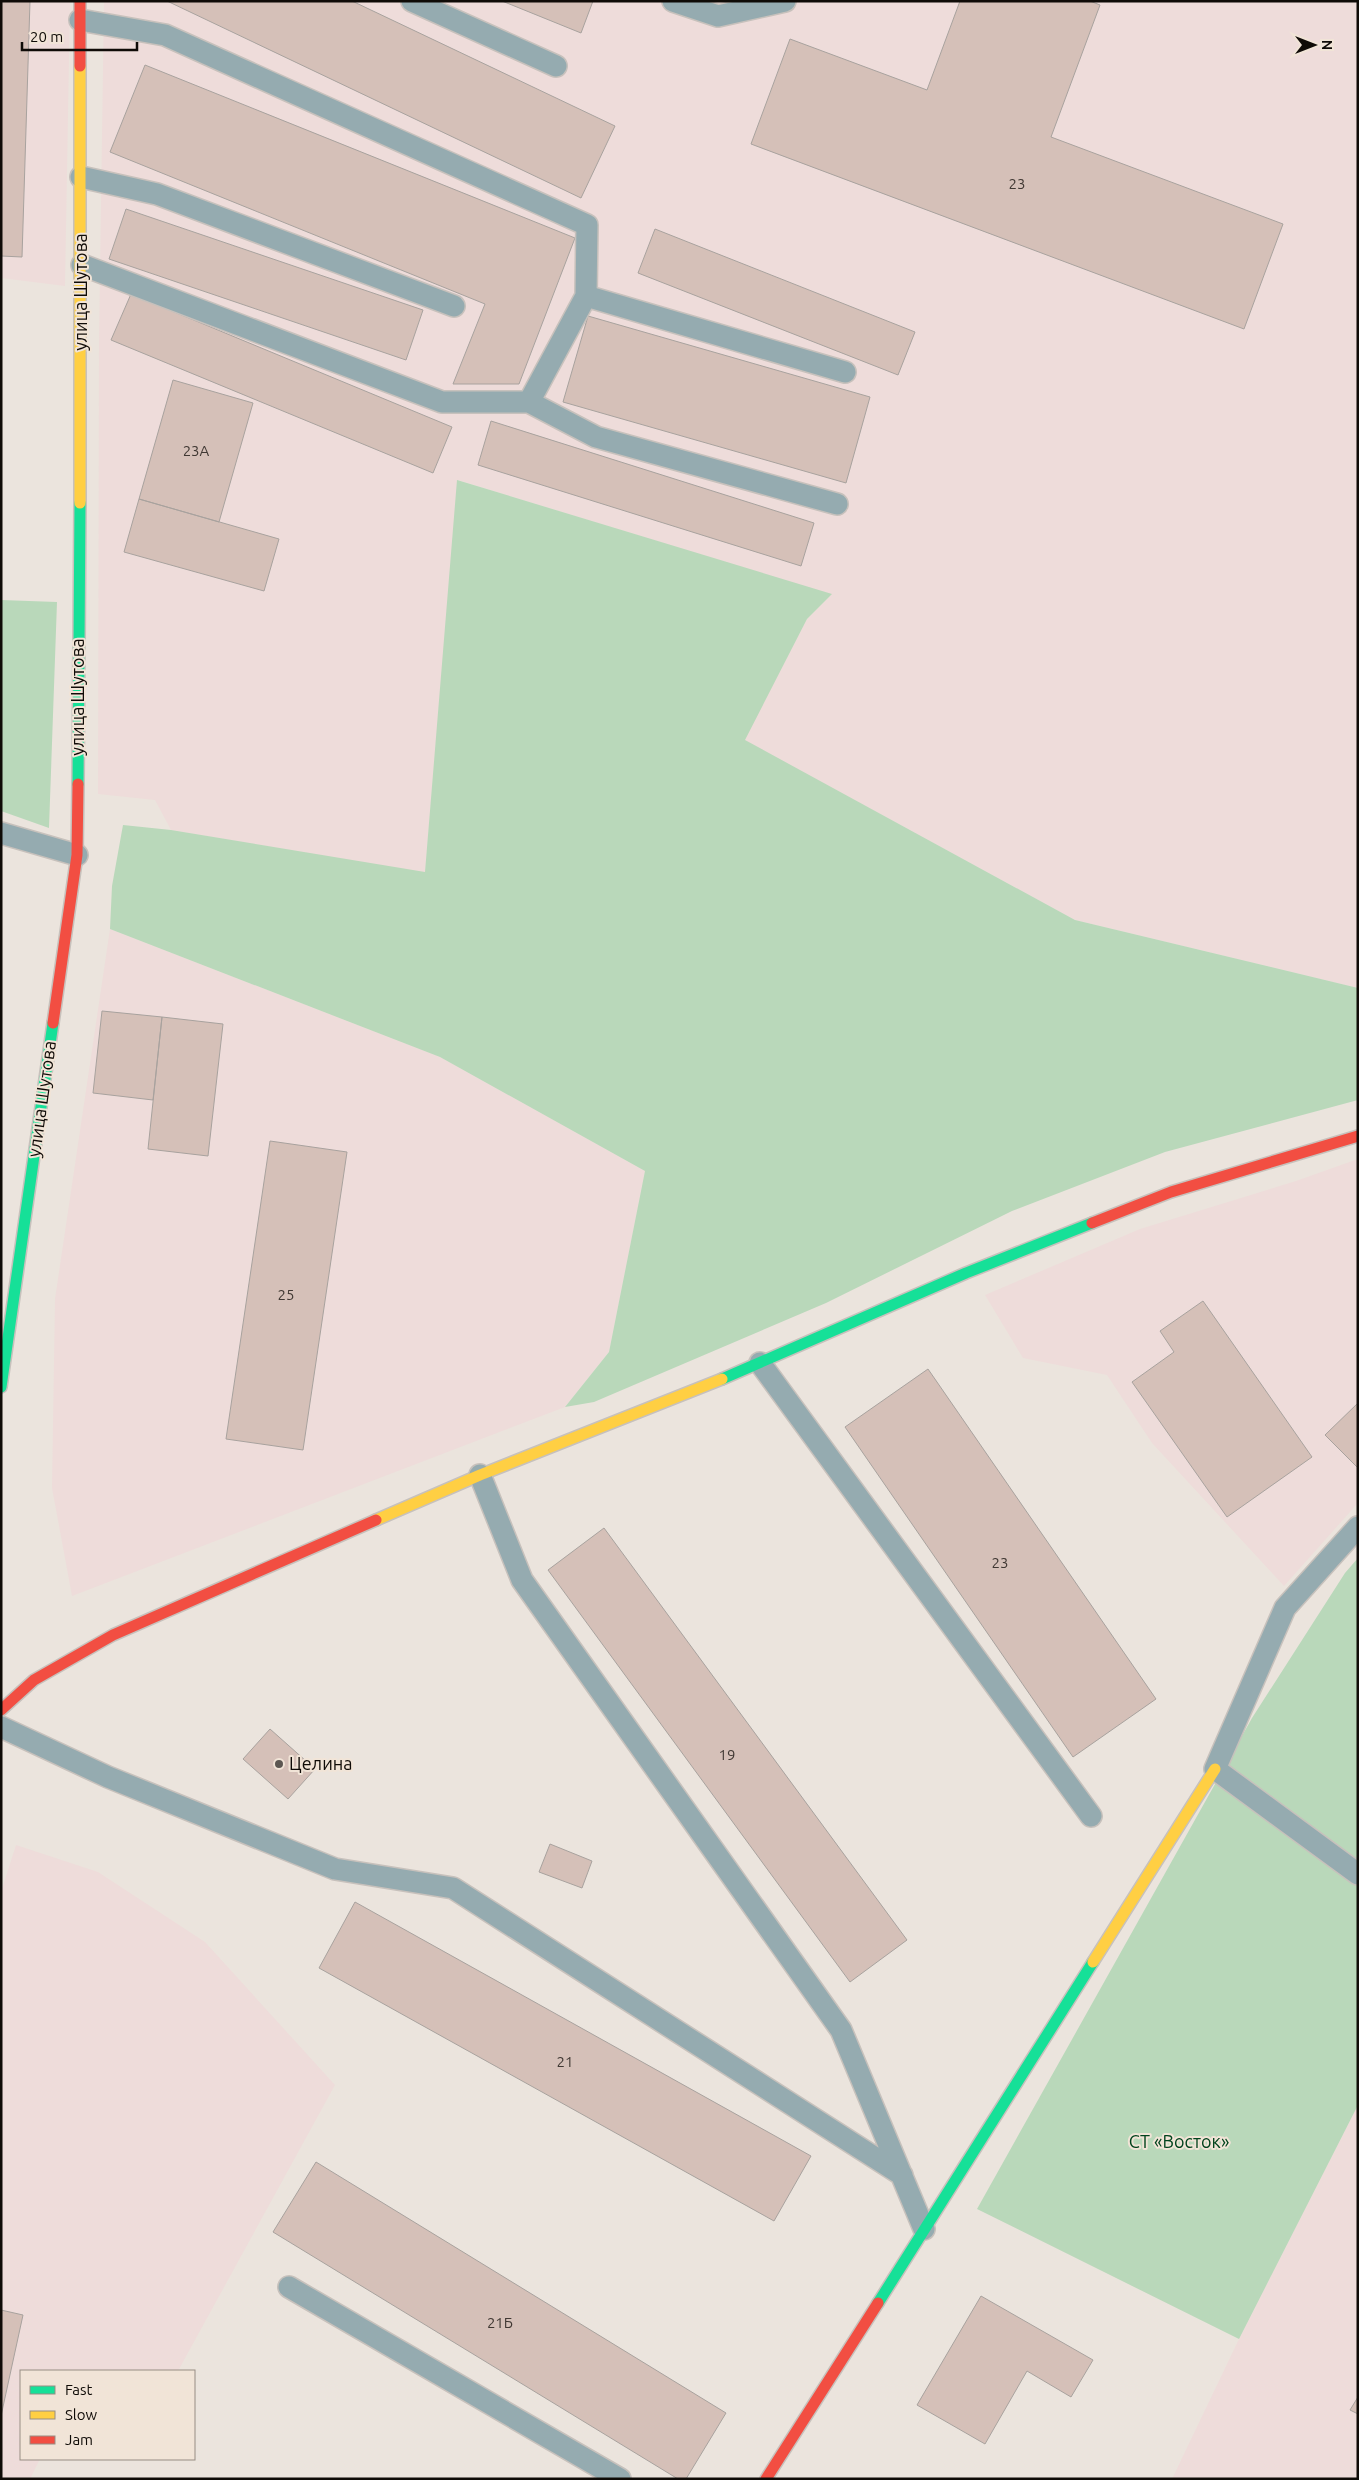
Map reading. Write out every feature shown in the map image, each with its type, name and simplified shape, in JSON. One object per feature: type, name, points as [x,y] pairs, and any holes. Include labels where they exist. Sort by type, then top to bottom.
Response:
[{"type":"street","name":"улица Шутова","points":[[1,1387],[77,855],[82,265],[80,10]]},
{"type":"street","points":[[1,1710],[34,1680],[113,1635],[480,1475],[760,1363],[966,1273],[1171,1192],[1358,1136]]},
{"type":"street","points":[[766,2479],[1215,1769]]},
{"type":"lane","points":[[412,1],[556,66]]},
{"type":"lane","points":[[673,1],[718,16],[785,1]]},
{"type":"lane","points":[[80,10],[166,35],[587,225],[586,296],[528,402]]},
{"type":"lane","points":[[81,178],[157,194],[454,306]]},
{"type":"lane","points":[[82,265],[442,402],[528,402],[596,437],[837,504]]},
{"type":"lane","points":[[586,296],[845,372]]},
{"type":"lane","points":[[1,833],[77,855]]},
{"type":"lane","points":[[760,1363],[1091,1816]]},
{"type":"lane","points":[[480,1475],[522,1580],[842,2030],[924,2229]]},
{"type":"lane","points":[[1358,1527],[1285,1608],[1215,1769],[1358,1874]]},
{"type":"lane","points":[[1,1727],[108,1777],[335,1869],[453,1888],[902,2175]]},
{"type":"lane","points":[[290,2286],[620,2479]]},
{"type":"shaded area","points":[[1,1],[70,1],[65,286],[1,278]]},
{"type":"shaded area","points":[[104,1],[1358,1],[1358,988],[1075,920],[744,740],[807,619],[831,595],[458,480],[425,873],[171,830],[155,800],[98,794],[99,341]]},
{"type":"shaded area","points":[[110,929],[440,1057],[645,1171],[609,1352],[565,1407],[72,1596],[52,1488],[55,1299]]},
{"type":"shaded area","points":[[1358,1159],[1358,1503],[1284,1586],[1152,1443],[1107,1375],[1023,1358],[985,1295],[1140,1229],[1296,1181]]},
{"type":"shaded area","points":[[16,1845],[98,1872],[205,1942],[335,2085],[179,2370],[20,2370],[20,2460],[40,2460],[30,2479],[1,2479],[1,1892]]},
{"type":"shaded area","points":[[1358,2105],[1358,2479],[1172,2479],[1239,2339]]},
{"type":"green space","points":[[457,480],[832,594],[807,619],[745,740],[1075,920],[1358,988],[1358,1100],[1165,1152],[1012,1211],[826,1303],[594,1402],[565,1407],[609,1352],[645,1171],[440,1057],[110,929],[112,886],[123,825],[171,830],[425,872]]},
{"type":"green space","points":[[1,600],[57,602],[49,828],[1,811]]},
{"type":"green space","name":"СТ «Восток»","points":[[1358,1558],[1358,2105],[1239,2339],[977,2209],[1252,1718],[1345,1573]]},
{"type":"building","points":[[1,1],[30,1],[22,257],[1,256]]},
{"type":"building","points":[[167,1],[352,1],[615,126],[581,198]]},
{"type":"building","points":[[502,1],[593,1],[581,33]]},
{"type":"building","points":[[960,1],[1090,1],[1100,5],[1051,137],[1283,224],[1244,329],[751,144],[790,39],[927,90]]},
{"type":"building","points":[[145,65],[575,238],[519,384],[453,384],[485,304],[110,152]]},
{"type":"building","points":[[126,209],[423,310],[406,360],[109,259]]},
{"type":"building","points":[[655,229],[915,332],[898,375],[638,273]]},
{"type":"building","points":[[131,294],[452,427],[433,473],[111,340]]},
{"type":"building","points":[[588,316],[870,397],[846,483],[563,402]]},
{"type":"building","points":[[173,380],[253,403],[219,522],[139,499]]},
{"type":"building","points":[[491,421],[814,523],[801,566],[478,465]]},
{"type":"building","points":[[139,499],[279,539],[264,591],[124,552]]},
{"type":"building","points":[[102,1011],[162,1017],[153,1100],[93,1093]]},
{"type":"building","points":[[162,1017],[223,1024],[208,1156],[148,1149]]},
{"type":"building","points":[[270,1141],[347,1152],[303,1450],[226,1439]]},
{"type":"building","points":[[1203,1301],[1312,1457],[1227,1517],[1132,1382],[1174,1352],[1160,1331]]},
{"type":"building","points":[[928,1369],[1156,1699],[1073,1757],[845,1427]]},
{"type":"building","points":[[1358,1403],[1358,1468],[1325,1435]]},
{"type":"building","points":[[604,1528],[907,1940],[850,1982],[548,1570]]},
{"type":"building","name":"Целина","points":[[270,1729],[315,1769],[288,1799],[243,1759]]},
{"type":"building","points":[[550,1844],[592,1861],[582,1888],[539,1872]]},
{"type":"building","points":[[355,1902],[811,2156],[774,2221],[319,1968]]},
{"type":"building","points":[[316,2162],[726,2413],[686,2479],[678,2479],[273,2232]]},
{"type":"building","points":[[981,2296],[1093,2360],[1071,2397],[1027,2371],[985,2444],[917,2405]]},
{"type":"building","points":[[1,2310],[23,2315],[1,2416]]},
{"type":"building","points":[[1358,2397],[1358,2414],[1350,2410]]},
{"type":"traffic: fast","points":[[78,784],[80,503]]},
{"type":"traffic: fast","points":[[1,1387],[53,1023]]},
{"type":"traffic: fast","points":[[722,1379],[966,1273],[1092,1223]]},
{"type":"traffic: fast","points":[[878,2303],[1093,1962]]},
{"type":"traffic: slow","points":[[80,66],[80,503]]},
{"type":"traffic: slow","points":[[376,1520],[480,1475],[722,1379]]},
{"type":"traffic: slow","points":[[1093,1962],[1215,1769]]},
{"type":"traffic: jam","points":[[80,1],[80,66]]},
{"type":"traffic: jam","points":[[53,1023],[77,855],[78,784]]},
{"type":"traffic: jam","points":[[1092,1223],[1171,1192],[1358,1136]]},
{"type":"traffic: jam","points":[[1,1710],[34,1680],[113,1635],[376,1520]]},
{"type":"traffic: jam","points":[[766,2479],[878,2303]]},
{"type":"place","name":"Целина","points":[[279,1764]]}]
